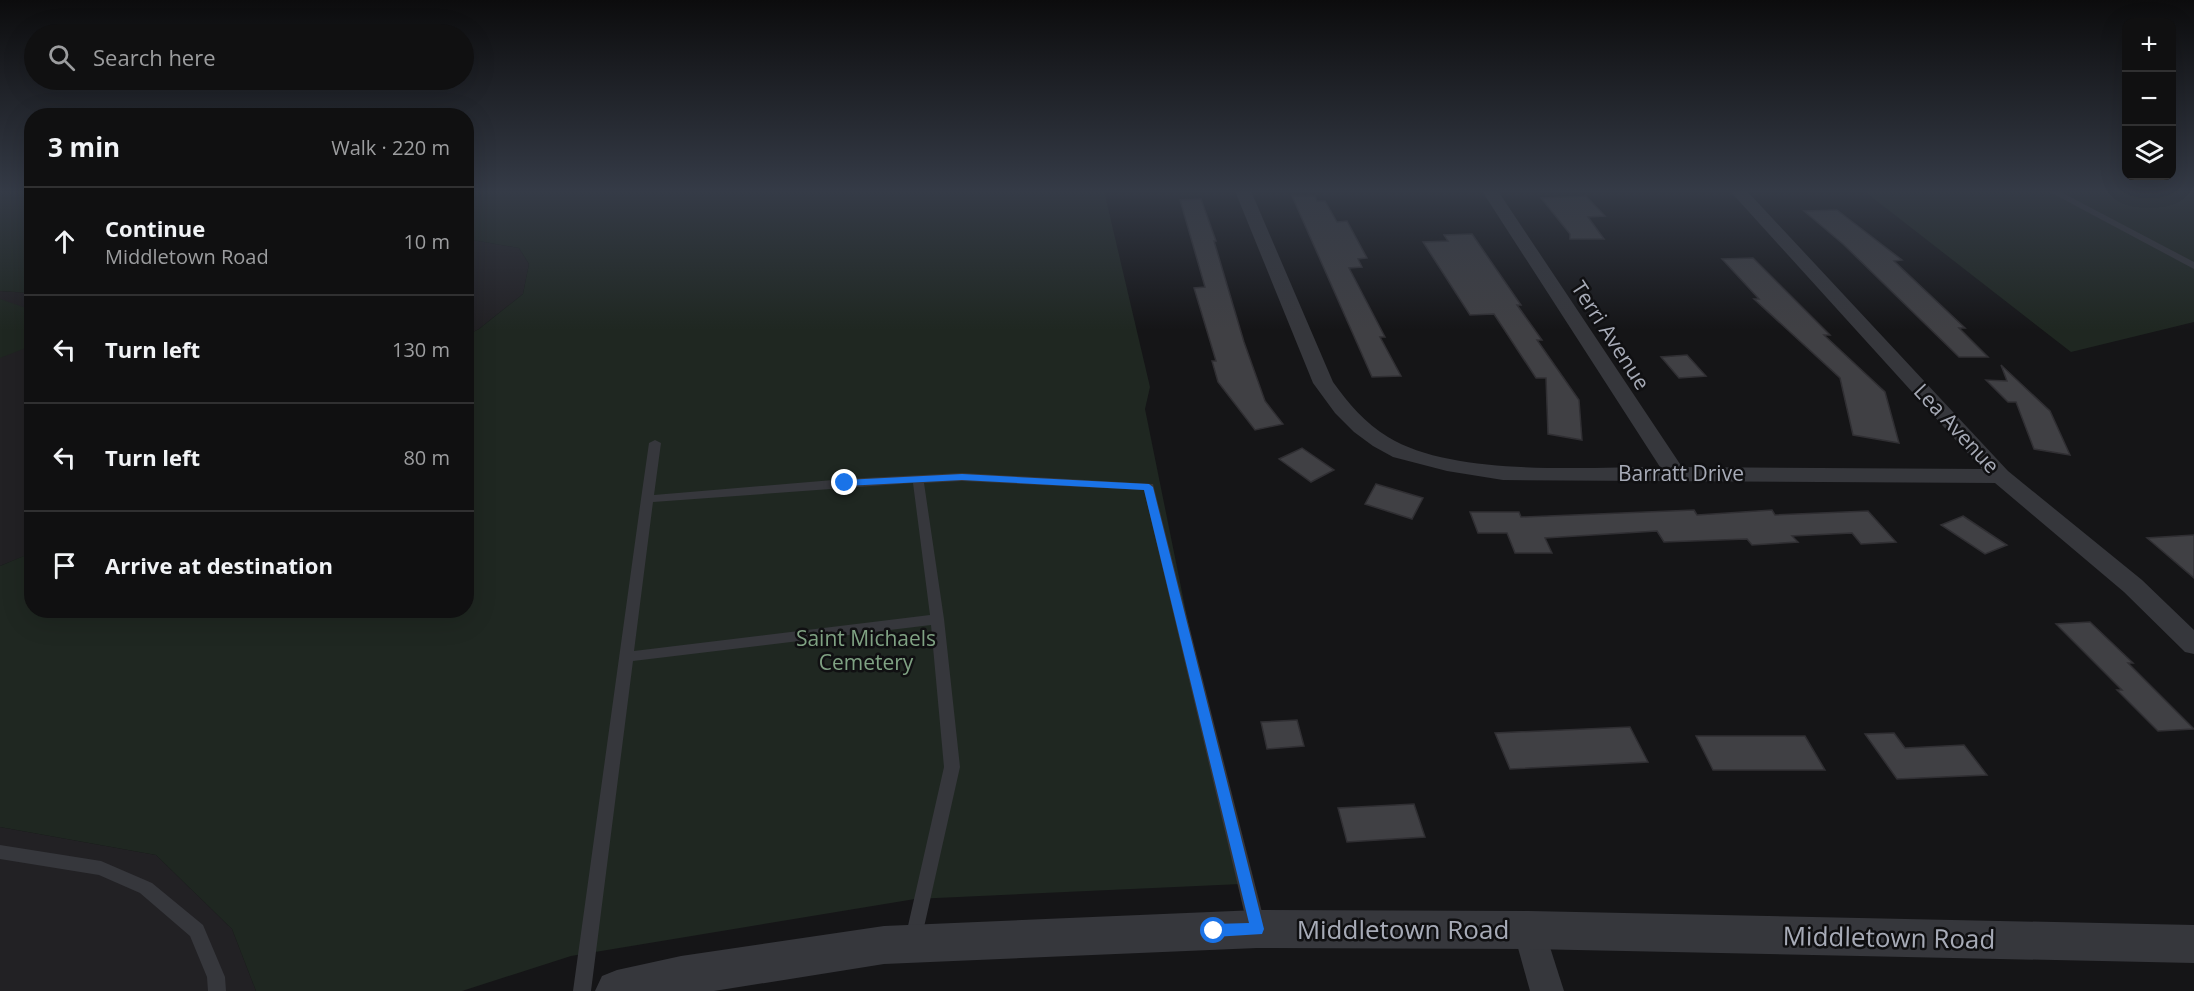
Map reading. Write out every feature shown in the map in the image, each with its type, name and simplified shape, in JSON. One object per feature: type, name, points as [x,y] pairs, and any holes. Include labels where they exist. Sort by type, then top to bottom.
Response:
[{"type":"street","name":"Barratt Drive","points":[[1262,237],[1323,383],[1337,404],[1368,436],[1402,453],[1426,461],[1503,473],[2000,476]]},
{"type":"street","name":"Terri Avenue","points":[[1520,237],[1675,473]]},
{"type":"street","name":"Lea Avenue","points":[[1781,237],[2000,476],[2133,586],[2194,645]]},
{"type":"street","name":"Middletown Road","points":[[617,991],[681,976],[884,945],[1257,929],[1529,930],[2194,944]]},
{"type":"street","points":[[1529,930],[1547,991]]},
{"type":"lane","points":[[2140,237],[2194,266]]},
{"type":"lane","points":[[582,991],[655,443]]},
{"type":"lane","points":[[647,499],[962,477],[1149,487],[1257,929]]},
{"type":"lane","points":[[913,944],[952,766],[937,619],[918,479]]},
{"type":"lane","points":[[627,657],[937,619]]},
{"type":"lane","points":[[0,852],[101,868],[146,888],[197,931],[216,977],[217,991]]},
{"type":"shaded area","points":[[474,240],[519,248],[529,264],[523,294],[474,332]]},
{"type":"shaded area","points":[[0,291],[24,293],[24,556],[0,566]]},
{"type":"shaded area","points":[[0,827],[156,855],[232,929],[256,991],[0,991]]},
{"type":"green space","points":[[0,237],[24,237],[24,293],[0,291]]},
{"type":"green space","name":"Saint Michaels Cemetery","points":[[474,237],[1115,237],[1150,387],[1145,409],[1241,884],[915,899],[571,956],[462,991],[256,991],[232,929],[156,855],[0,827],[0,566],[24,556],[24,618],[474,618],[474,332],[523,294],[529,264],[519,248],[474,240]]},
{"type":"green space","points":[[1923,237],[2194,237],[2194,322],[2071,352]]},
{"type":"green space","points":[[0,299],[24,307],[24,349],[0,358]]},
{"type":"building","points":[[1191,237],[1215,237],[1244,342],[1265,401],[1283,424],[1255,430],[1218,382],[1212,361],[1216,361],[1194,288],[1205,287]]},
{"type":"building","points":[[1310,237],[1356,237],[1367,258],[1358,259],[1362,267],[1349,268],[1385,337],[1380,337],[1401,376],[1372,377]]},
{"type":"building","points":[[1445,237],[1474,237],[1521,305],[1517,305],[1542,340],[1537,340],[1579,400],[1582,440],[1548,434],[1546,378],[1536,378],[1494,314],[1470,315],[1423,242],[1448,241]]},
{"type":"building","points":[[1603,237],[1604,239],[1570,239]]},
{"type":"building","points":[[1835,237],[1872,237],[1902,260],[1894,261],[1965,328],[1959,328],[1988,357],[1959,357]]},
{"type":"building","points":[[1753,258],[1830,335],[1824,335],[1885,392],[1899,443],[1853,435],[1840,378],[1754,299],[1759,299],[1722,259]]},
{"type":"building","points":[[1687,355],[1706,376],[1679,378],[1661,357]]},
{"type":"building","points":[[2001,365],[2050,411],[2070,455],[2034,449],[2016,402],[2008,402],[1986,380],[2007,381]]},
{"type":"building","points":[[1302,448],[1334,470],[1311,482],[1279,459]]},
{"type":"building","points":[[1376,484],[1423,498],[1412,519],[1365,504]]},
{"type":"building","points":[[1694,510],[1697,515],[1772,510],[1775,515],[1868,511],[1896,542],[1861,544],[1852,533],[1792,536],[1798,542],[1752,545],[1747,539],[1664,542],[1657,531],[1545,538],[1552,553],[1515,553],[1507,533],[1478,533],[1470,512],[1519,512],[1521,517]]},
{"type":"building","points":[[1963,516],[2007,545],[1985,554],[1941,525]]},
{"type":"building","points":[[2194,535],[2194,578],[2147,538]]},
{"type":"building","points":[[2090,622],[2133,663],[2128,663],[2194,729],[2158,731],[2117,690],[2122,690],[2056,624]]},
{"type":"building","points":[[1297,720],[1304,746],[1267,749],[1261,722]]},
{"type":"building","points":[[1630,727],[1648,762],[1510,769],[1495,733]]},
{"type":"building","points":[[1894,733],[1905,748],[1964,745],[1987,775],[1897,779],[1865,734]]},
{"type":"building","points":[[1696,736],[1805,736],[1825,770],[1713,770]]},
{"type":"building","points":[[1414,804],[1425,837],[1347,842],[1338,808]]},
{"type":"route","points":[[845,483],[962,477],[1149,487],[1257,929],[1214,931]]}]
